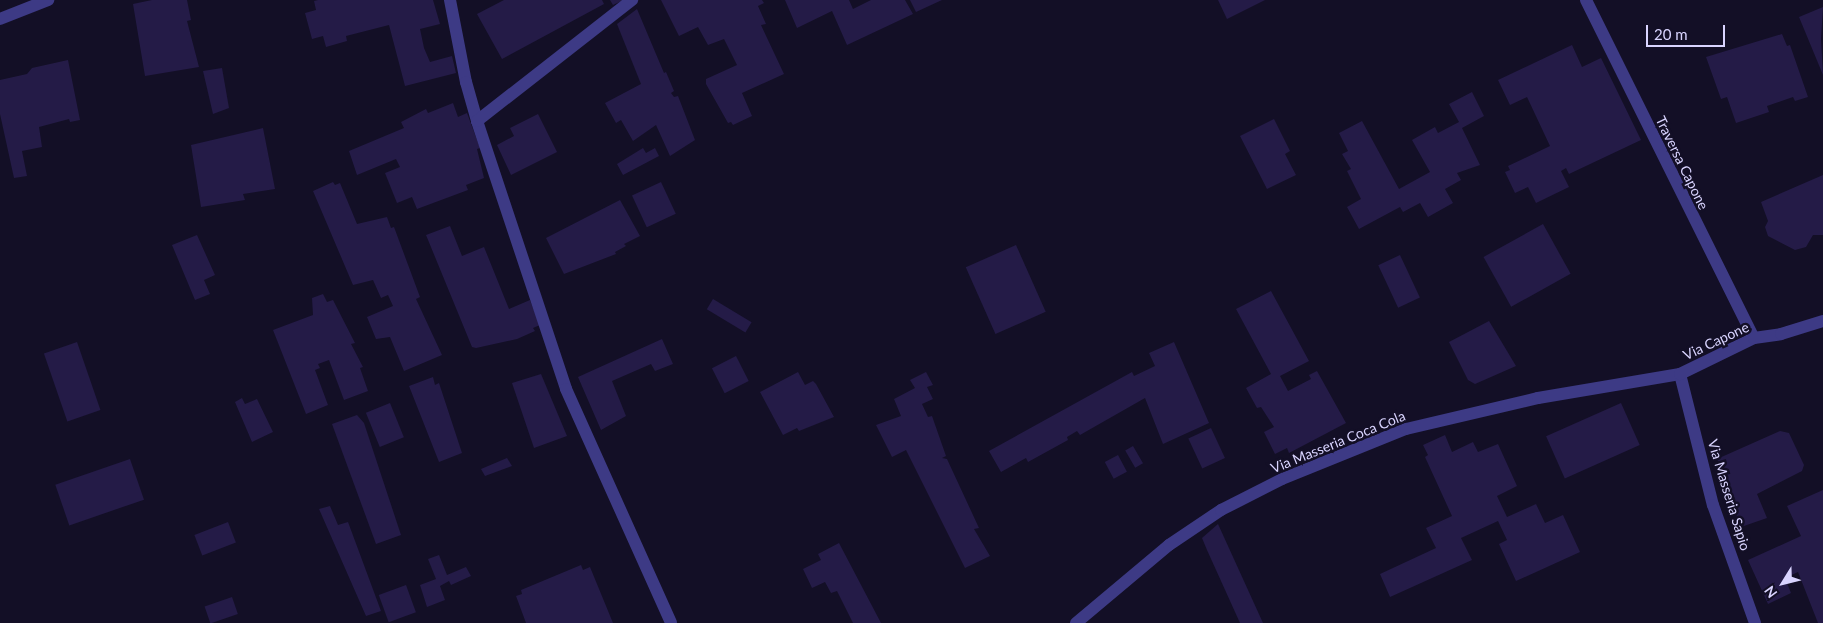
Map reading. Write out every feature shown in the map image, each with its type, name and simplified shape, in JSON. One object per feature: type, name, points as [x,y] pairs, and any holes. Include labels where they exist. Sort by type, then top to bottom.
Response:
[{"type":"street","points":[[0,19],[48,0]]},
{"type":"street","points":[[450,0],[466,82],[566,389],[671,623]]},
{"type":"street","points":[[478,122],[632,0]]},
{"type":"street","name":"Traversa Capone","points":[[1586,0],[1754,338]]},
{"type":"street","name":"Via Capone","points":[[1680,374],[1754,338],[1781,334],[1823,321]]},
{"type":"street","name":"Via Masseria Coca Cola","points":[[1076,623],[1169,545],[1220,510],[1282,479],[1406,429],[1538,398],[1680,374]]},
{"type":"street","name":"Via Masseria Sapio","points":[[1680,374],[1713,505],[1754,623]]},
{"type":"building","points":[[152,0],[187,0],[191,20],[187,21],[199,67],[145,76],[133,4]]},
{"type":"building","points":[[433,0],[440,24],[420,29],[424,48],[430,62],[452,56],[456,73],[405,86],[389,25],[346,36],[347,41],[326,47],[323,36],[312,39],[305,13],[316,10],[314,1]]},
{"type":"building","points":[[504,0],[602,0],[604,4],[502,59],[477,14]]},
{"type":"building","points":[[610,0],[624,0],[613,5]]},
{"type":"building","points":[[661,0],[762,0],[764,3],[758,6],[766,24],[761,25],[784,74],[742,93],[752,116],[733,125],[731,122],[728,123],[706,84],[706,79],[737,65],[724,39],[708,45],[698,27],[679,36]]},
{"type":"building","points":[[785,0],[849,0],[853,9],[871,0],[905,0],[913,14],[847,45],[832,11],[797,28]]},
{"type":"building","points":[[910,0],[942,0],[916,12]]},
{"type":"building","points":[[1218,0],[1265,0],[1227,19]]},
{"type":"building","points":[[1823,7],[1821,39],[1823,75],[1799,17]]},
{"type":"building","points":[[637,9],[664,73],[666,72],[674,91],[671,93],[674,97],[678,96],[695,140],[670,156],[656,125],[633,141],[621,120],[616,123],[605,103],[641,84],[617,24]]},
{"type":"building","points":[[1782,34],[1787,46],[1790,45],[1808,97],[1795,101],[1793,97],[1767,106],[1769,112],[1736,123],[1727,97],[1721,99],[1706,57]]},
{"type":"building","points":[[1572,45],[1582,67],[1601,58],[1641,140],[1569,174],[1566,168],[1561,171],[1569,187],[1536,203],[1528,187],[1515,193],[1505,172],[1510,170],[1508,166],[1550,146],[1527,97],[1510,105],[1498,80]]},
{"type":"building","points":[[68,60],[80,120],[70,122],[69,119],[39,127],[42,147],[22,151],[27,176],[14,178],[0,114],[0,80],[27,74],[32,68]]},
{"type":"building","points":[[222,68],[229,108],[213,114],[203,71]]},
{"type":"building","points":[[1472,92],[1484,116],[1462,128],[1480,165],[1457,173],[1461,180],[1445,189],[1453,203],[1428,217],[1420,203],[1403,212],[1400,207],[1359,229],[1347,207],[1361,199],[1347,171],[1351,169],[1342,154],[1348,151],[1339,133],[1362,121],[1399,189],[1430,172],[1412,140],[1435,127],[1438,133],[1459,122],[1449,104]]},
{"type":"building","points":[[453,103],[458,117],[467,113],[480,148],[477,149],[484,178],[466,185],[468,190],[417,209],[412,197],[397,203],[385,173],[400,167],[396,159],[357,175],[349,151],[404,128],[401,122],[426,109],[428,113]]},
{"type":"building","points":[[538,114],[557,152],[511,175],[497,145],[514,136],[510,128]]},
{"type":"building","points":[[1274,119],[1290,151],[1285,154],[1296,175],[1267,189],[1240,136]]},
{"type":"building","points":[[263,128],[275,189],[243,194],[245,200],[201,207],[191,145]]},
{"type":"building","points":[[643,148],[646,153],[655,148],[659,156],[623,175],[617,164]]},
{"type":"building","points":[[1823,175],[1823,235],[1813,235],[1806,247],[1795,250],[1768,236],[1765,227],[1768,221],[1761,202]]},
{"type":"building","points":[[333,182],[335,185],[340,183],[357,224],[387,217],[391,228],[394,227],[420,297],[416,299],[442,355],[404,371],[390,337],[376,339],[367,317],[393,306],[388,295],[381,298],[373,280],[353,285],[313,191]]},
{"type":"building","points":[[661,182],[676,214],[647,227],[632,196]]},
{"type":"building","points":[[620,200],[640,236],[624,244],[626,246],[615,252],[616,254],[564,274],[546,238]]},
{"type":"building","points":[[1543,224],[1571,274],[1511,307],[1484,257]]},
{"type":"building","points":[[450,226],[462,256],[484,247],[509,309],[530,300],[540,325],[533,328],[535,331],[517,339],[476,348],[472,347],[426,235]]},
{"type":"building","points":[[197,235],[215,275],[204,280],[210,294],[195,300],[172,245]]},
{"type":"building","points":[[1016,245],[1046,312],[995,334],[966,267]]},
{"type":"building","points":[[1400,255],[1420,298],[1398,308],[1378,265]]},
{"type":"building","points":[[1271,291],[1309,361],[1280,376],[1288,391],[1311,379],[1309,375],[1317,371],[1346,423],[1289,453],[1287,448],[1275,454],[1264,432],[1274,427],[1261,407],[1257,408],[1246,388],[1271,374],[1236,309]]},
{"type":"building","points":[[323,294],[327,302],[333,300],[355,343],[351,344],[363,367],[360,368],[368,391],[344,400],[329,360],[318,364],[320,368],[315,370],[328,405],[306,414],[273,330],[313,315],[312,298]]},
{"type":"building","points":[[713,299],[752,322],[745,332],[707,309]]},
{"type":"building","points":[[1489,321],[1516,366],[1475,384],[1468,380],[1449,342]]},
{"type":"building","points":[[662,339],[673,364],[655,371],[651,364],[612,381],[626,416],[601,430],[578,377]]},
{"type":"building","points":[[77,342],[100,410],[67,421],[44,353]]},
{"type":"building","points":[[1174,342],[1209,423],[1163,444],[1145,398],[1080,435],[1077,431],[1067,437],[1068,440],[1028,462],[1026,458],[1001,472],[989,451],[1132,372],[1134,376],[1155,366],[1149,353]]},
{"type":"building","points":[[736,356],[749,381],[725,393],[712,368]]},
{"type":"building","points":[[798,372],[805,385],[813,381],[816,384],[834,417],[799,431],[797,428],[783,435],[760,392]]},
{"type":"building","points":[[926,372],[933,385],[927,387],[933,399],[922,404],[928,417],[932,416],[946,456],[942,458],[947,459],[979,528],[974,529],[990,556],[965,568],[906,450],[892,457],[876,425],[901,416],[894,399],[915,388],[910,380]]},
{"type":"building","points":[[541,374],[567,436],[534,448],[512,383]]},
{"type":"building","points":[[433,377],[435,385],[439,383],[462,453],[439,462],[409,386]]},
{"type":"building","points":[[242,398],[245,404],[257,399],[273,432],[252,442],[235,402]]},
{"type":"building","points":[[390,403],[404,437],[380,447],[366,413]]},
{"type":"building","points":[[1621,403],[1640,445],[1565,478],[1546,436]]},
{"type":"building","points":[[357,415],[364,423],[401,535],[376,544],[332,424]]},
{"type":"building","points":[[1211,428],[1225,458],[1202,468],[1188,439]]},
{"type":"building","points":[[1780,431],[1789,433],[1804,465],[1802,471],[1757,494],[1767,518],[1741,527],[1725,487],[1729,485],[1717,459]]},
{"type":"building","points":[[1445,435],[1452,452],[1473,442],[1478,452],[1498,444],[1517,486],[1497,496],[1507,517],[1536,504],[1545,523],[1563,515],[1580,552],[1516,581],[1499,544],[1507,540],[1498,521],[1461,538],[1472,560],[1390,597],[1380,574],[1436,548],[1426,528],[1452,516],[1425,457],[1428,455],[1423,445]]},
{"type":"building","points":[[1133,446],[1143,463],[1135,468],[1125,450]]},
{"type":"building","points":[[1118,455],[1127,472],[1114,479],[1105,462]]},
{"type":"building","points":[[507,458],[512,466],[485,476],[481,469]]},
{"type":"building","points":[[130,459],[144,500],[69,525],[55,485]]},
{"type":"building","points":[[1823,490],[1823,623],[1818,623],[1798,572],[1785,578],[1791,593],[1768,604],[1748,560],[1801,536],[1787,506]]},
{"type":"building","points":[[330,506],[338,525],[348,522],[381,611],[366,616],[319,509]]},
{"type":"building","points":[[228,522],[236,543],[202,555],[194,535]]},
{"type":"building","points":[[1218,524],[1263,623],[1240,623],[1202,538]]},
{"type":"building","points":[[839,543],[881,623],[853,623],[837,591],[831,593],[825,582],[812,588],[803,569],[821,560],[818,554]]},
{"type":"building","points":[[439,555],[447,575],[466,567],[471,576],[451,585],[449,581],[440,586],[445,600],[427,607],[420,585],[436,579],[428,559]]},
{"type":"building","points":[[581,565],[583,570],[590,567],[613,623],[526,623],[516,596],[522,594],[521,590]]},
{"type":"building","points":[[406,585],[416,612],[389,622],[379,595]]},
{"type":"building","points":[[232,597],[238,614],[210,623],[205,606]]}]
